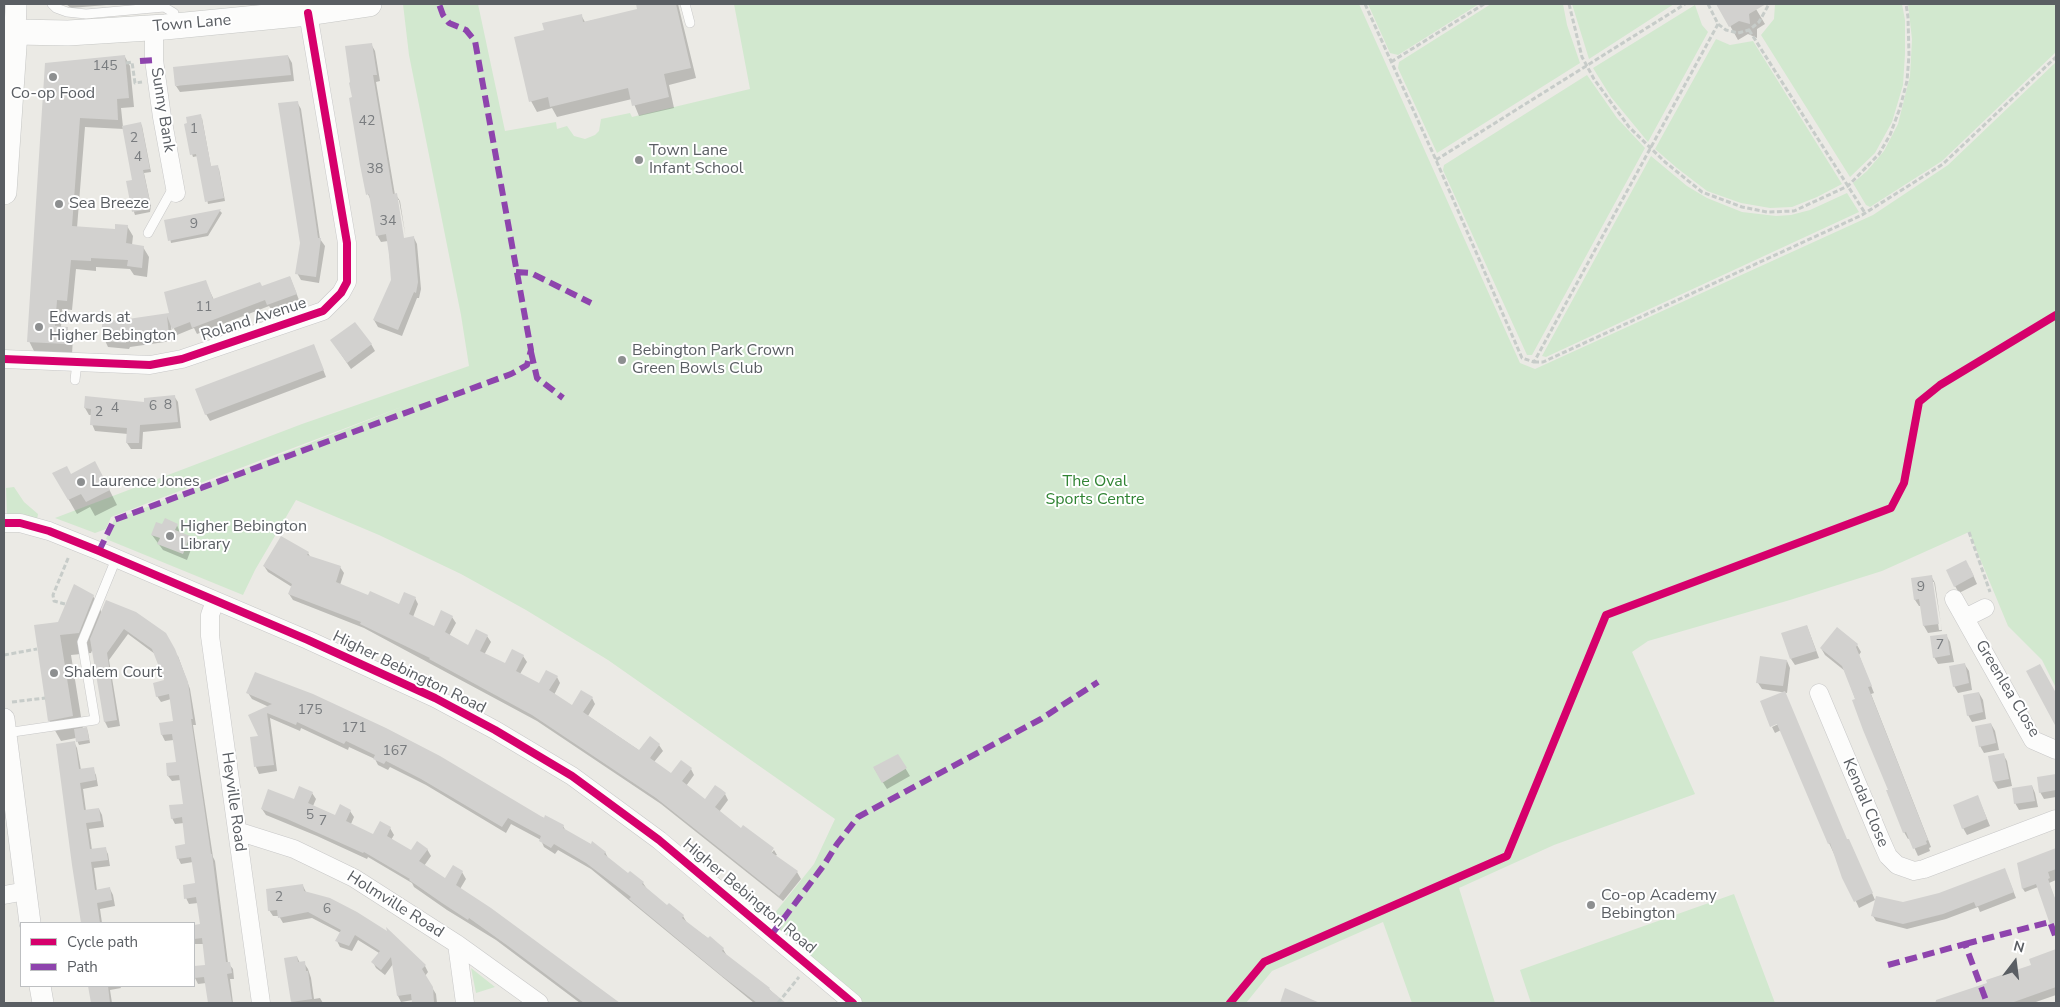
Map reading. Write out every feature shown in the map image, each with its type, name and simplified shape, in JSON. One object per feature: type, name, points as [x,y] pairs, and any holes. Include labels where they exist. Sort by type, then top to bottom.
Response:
[{"type":"main road","name":"Town Lane","points":[[15,32],[68,33],[169,17],[308,13],[369,4]]},
{"type":"main road","points":[[4,192],[15,32]]},
{"type":"street","points":[[15,32],[16,4]]},
{"type":"street","name":"Roland Avenue","points":[[4,360],[150,365],[182,359],[323,312],[341,293],[348,282],[347,243],[308,13]]},
{"type":"street","name":"Sunny Bank","points":[[169,17],[154,60],[175,189]]},
{"type":"street","name":"Higher Bebington Road","points":[[4,523],[20,523],[49,531],[216,601],[308,640],[435,698],[495,730],[572,776],[659,840],[853,1003]]},
{"type":"street","name":"Greenlea Close","points":[[1954,599],[2033,740],[2056,750]]},
{"type":"street","name":"Heyville Road","points":[[216,601],[210,615],[210,636],[261,1003]]},
{"type":"street","points":[[1965,618],[1985,608]]},
{"type":"street","name":"Kendal Close","points":[[1819,693],[1888,856],[1897,865],[1914,871],[1924,869],[2056,819]]},
{"type":"street","points":[[4,726],[30,922]]},
{"type":"street","name":"Holmville Road","points":[[237,831],[294,849],[354,878],[457,944],[539,1003]]},
{"type":"street","points":[[4,895],[26,891]]},
{"type":"street","points":[[457,944],[465,1003]]},
{"type":"street","points":[[40,987],[43,1003]]},
{"type":"lane","points":[[52,4],[56,8],[67,12],[86,14],[164,7],[169,17]]},
{"type":"lane","points":[[685,4],[690,23]]},
{"type":"lane","points":[[148,233],[175,189]]},
{"type":"lane","points":[[76,380],[77,362]]},
{"type":"lane","points":[[4,726],[95,720],[82,642],[116,559]]},
{"type":"path","points":[[1364,4],[1436,160],[1522,358],[1534,362],[1543,362],[1865,213],[1943,164],[2056,57]]},
{"type":"path","points":[[1391,62],[1484,4]]},
{"type":"path","points":[[1569,4],[1582,56],[1610,103],[1629,127],[1651,149],[1702,192],[1742,207],[1767,212],[1794,211],[1848,186],[1878,154],[1890,135],[1907,81],[1909,55],[1906,4]]},
{"type":"path","points":[[1436,160],[1686,4]]},
{"type":"path","points":[[1708,4],[1718,24],[1726,30],[1738,32],[1749,30],[1759,22],[1769,4]]},
{"type":"path","points":[[1534,362],[1718,24]]},
{"type":"path","points":[[1749,30],[1865,213]]},
{"type":"path","points":[[126,63],[132,62],[134,83],[142,83],[141,76]]},
{"type":"path","points":[[1230,1003],[1264,962],[1507,856],[1606,615],[1890,508],[1904,483],[1919,402],[1940,385],[2056,315]]},
{"type":"path","points":[[1969,532],[1993,602],[1985,608]]},
{"type":"path","points":[[65,604],[54,601],[53,595],[75,542]]},
{"type":"path","points":[[4,654],[37,649]]},
{"type":"path","points":[[4,703],[45,698]]},
{"type":"path","points":[[778,1003],[808,965]]},
{"type":"green space","name":"The Oval Sports Centre","points":[[403,4],[478,4],[505,131],[556,122],[557,129],[567,126],[574,136],[585,139],[599,131],[601,119],[630,113],[632,117],[750,89],[734,4],[1359,4],[1520,363],[1535,369],[1873,215],[1948,165],[2056,62],[2056,688],[2042,660],[2008,626],[1969,532],[1882,571],[1648,641],[1632,652],[1695,794],[1554,845],[1459,888],[1495,1003],[1412,1003],[1383,922],[1272,971],[1246,1003],[853,1003],[772,934],[774,914],[814,864],[835,819],[608,660],[526,610],[461,574],[379,535],[296,500],[255,570],[243,595],[106,539],[114,520],[404,406],[111,517],[106,529],[95,533],[55,518],[302,424],[469,366],[461,315],[409,55]]},
{"type":"green space","points":[[1368,4],[1479,4],[1398,55],[1390,53]]},
{"type":"green space","points":[[1491,4],[1563,4],[1567,25],[1580,63],[1437,153],[1398,68],[1399,62]]},
{"type":"green space","points":[[1572,4],[1674,4],[1589,59]]},
{"type":"green space","points":[[1775,4],[1902,4],[1905,20],[1903,85],[1892,122],[1875,153],[1850,177],[1761,35],[1774,19]]},
{"type":"green space","points":[[1908,4],[2056,4],[2056,52],[1942,161],[1870,207],[1866,205],[1853,183],[1867,171],[1884,151],[1898,124],[1910,76],[1912,39]]},
{"type":"green space","points":[[1695,5],[1702,25],[1708,32],[1648,142],[1611,97],[1593,68]]},
{"type":"green space","points":[[1716,39],[1730,45],[1753,41],[1842,184],[1792,207],[1770,208],[1741,203],[1707,191],[1655,149]]},
{"type":"green space","points":[[1587,75],[1617,118],[1645,148],[1532,355],[1527,355],[1443,170],[1444,165]]},
{"type":"green space","points":[[1651,156],[1687,186],[1707,198],[1742,212],[1776,216],[1791,215],[1810,210],[1847,193],[1859,212],[1546,357],[1542,356]]},
{"type":"green space","points":[[14,487],[24,502],[38,514],[37,520],[7,514],[6,488]]},
{"type":"green space","points":[[1734,894],[1775,1003],[1531,1003],[1520,970]]},
{"type":"green space","points":[[471,968],[495,987],[476,993]]},
{"type":"building","points":[[636,4],[676,4],[691,68],[664,74],[669,97],[632,106],[628,88],[550,107],[548,97],[529,102],[514,37],[544,30],[542,23],[582,14],[583,22],[637,9]]},
{"type":"building","points":[[1716,4],[1766,4],[1749,14],[1750,24],[1739,21],[1729,27]]},
{"type":"building","points":[[372,43],[377,75],[373,75],[393,194],[397,193],[404,238],[414,236],[418,282],[416,293],[414,292],[398,330],[373,320],[391,280],[389,255],[386,234],[376,236],[369,194],[366,195],[360,165],[349,98],[352,97],[345,46]]},
{"type":"building","points":[[125,55],[129,98],[117,99],[118,120],[80,118],[72,226],[115,229],[115,224],[128,225],[126,243],[144,246],[142,268],[127,266],[128,260],[91,258],[91,261],[71,260],[67,301],[57,300],[55,326],[68,327],[67,344],[27,342],[45,63]]},
{"type":"building","points":[[288,55],[291,75],[175,86],[173,67]]},
{"type":"building","points":[[298,101],[318,238],[321,238],[316,277],[295,274],[300,243],[278,103]]},
{"type":"building","points":[[201,114],[211,166],[218,165],[224,198],[205,202],[196,154],[190,155],[184,124],[187,123],[186,117]]},
{"type":"building","points":[[141,122],[150,169],[143,170],[150,202],[149,209],[132,212],[126,181],[132,180],[122,126]]},
{"type":"building","points":[[221,209],[207,233],[168,241],[164,220]]},
{"type":"building","points":[[290,276],[297,294],[267,305],[265,300],[192,328],[190,322],[172,329],[167,316],[169,335],[126,341],[126,343],[103,341],[104,335],[101,334],[103,319],[128,322],[128,319],[169,313],[164,292],[206,280],[213,299],[260,282],[262,286]]},
{"type":"building","points":[[355,322],[372,344],[347,363],[330,340]]},
{"type":"building","points":[[314,344],[324,370],[205,415],[195,389]]},
{"type":"building","points":[[175,395],[178,422],[140,425],[139,443],[126,443],[127,428],[90,425],[91,409],[84,408],[85,396],[144,402],[144,398]]},
{"type":"building","name":"Laurence Jones","points":[[95,461],[110,490],[86,502],[81,494],[68,500],[52,473],[67,466],[71,474]]},
{"type":"building","points":[[165,518],[178,524],[175,530],[190,536],[183,554],[157,544],[160,538],[151,535],[156,522],[162,524]]},
{"type":"building","points":[[281,536],[309,552],[307,555],[341,566],[336,582],[368,595],[370,591],[399,604],[404,592],[416,597],[409,614],[434,626],[441,610],[453,616],[445,632],[468,645],[476,629],[488,635],[480,651],[505,663],[512,649],[524,655],[516,671],[539,683],[546,670],[558,676],[549,690],[572,705],[581,690],[593,697],[583,712],[639,750],[650,736],[660,744],[650,758],[671,773],[681,760],[692,768],[682,781],[705,799],[715,785],[721,789],[726,793],[715,807],[741,828],[743,825],[774,848],[771,852],[798,871],[779,896],[656,798],[532,715],[430,658],[360,624],[361,622],[288,594],[292,584],[263,566]]},
{"type":"building","points":[[1966,560],[1974,576],[1954,587],[1946,570]]},
{"type":"building","points":[[1932,575],[1939,624],[1923,626],[1919,599],[1914,600],[1911,578]]},
{"type":"building","name":"Shalem Court","points":[[74,584],[94,595],[79,633],[60,635],[73,716],[48,721],[34,625],[58,622]]},
{"type":"building","points":[[106,600],[136,612],[166,633],[175,649],[188,682],[193,719],[191,719],[212,854],[226,962],[230,962],[232,973],[227,974],[232,1003],[208,1003],[204,977],[195,978],[195,966],[205,965],[202,938],[195,939],[195,925],[200,924],[196,897],[184,899],[183,885],[195,883],[191,857],[177,859],[175,846],[185,844],[182,817],[171,819],[169,805],[183,804],[179,775],[167,776],[166,763],[176,762],[172,734],[161,735],[159,723],[173,721],[169,694],[156,697],[153,683],[164,680],[152,649],[124,629],[107,653],[117,720],[104,722],[90,639]]},
{"type":"building","points":[[1807,625],[1816,651],[1790,659],[1781,633]]},
{"type":"building","points":[[1837,627],[1858,644],[1856,647],[1872,686],[1868,687],[1928,840],[1926,841],[1927,844],[1913,849],[1906,832],[1903,833],[1852,700],[1855,699],[1842,666],[1820,648]]},
{"type":"building","points":[[1947,634],[1950,655],[1933,658],[1930,636]]},
{"type":"building","points":[[1760,656],[1787,660],[1783,686],[1756,683]]},
{"type":"building","points":[[1965,663],[1969,683],[1953,687],[1949,666]]},
{"type":"building","points":[[2040,664],[2056,693],[2056,727],[2026,671]]},
{"type":"building","points":[[255,672],[313,694],[386,728],[440,756],[544,818],[545,815],[564,825],[563,828],[591,844],[592,841],[606,852],[604,854],[628,873],[630,871],[644,882],[642,884],[667,905],[669,903],[684,915],[682,918],[708,938],[710,936],[724,948],[722,951],[770,988],[786,1003],[757,1003],[629,899],[631,897],[586,863],[554,844],[551,848],[539,841],[541,836],[508,818],[502,827],[421,779],[386,761],[384,764],[373,759],[375,755],[346,741],[344,744],[297,722],[296,725],[267,713],[274,765],[254,767],[250,737],[258,736],[248,715],[272,704],[246,693]]},
{"type":"building","points":[[1785,691],[1847,839],[1849,839],[1873,893],[1854,902],[1777,724],[1770,727],[1760,701]]},
{"type":"building","points":[[1979,692],[1983,712],[1967,716],[1963,695]]},
{"type":"building","points":[[1991,723],[1996,743],[1979,747],[1975,726]]},
{"type":"building","points":[[87,727],[89,740],[76,742],[74,729]]},
{"type":"building","points":[[75,741],[79,769],[94,767],[96,780],[80,783],[84,810],[99,808],[101,821],[86,823],[90,849],[106,847],[108,860],[91,862],[95,890],[110,887],[112,900],[97,903],[100,922],[81,922],[56,744]]},
{"type":"building","points":[[2004,753],[2009,779],[1993,782],[1988,756]]},
{"type":"building","points":[[898,754],[907,768],[882,783],[873,767]]},
{"type":"building","points":[[2056,774],[2056,790],[2039,793],[2037,777]]},
{"type":"building","points":[[2032,785],[2035,801],[2014,804],[2012,788]]},
{"type":"building","points":[[299,786],[313,792],[308,803],[335,815],[340,804],[351,810],[346,821],[373,834],[380,821],[391,827],[387,836],[411,850],[417,841],[428,849],[419,861],[445,878],[453,865],[463,871],[456,885],[491,908],[620,1003],[584,1003],[469,918],[468,920],[442,903],[410,879],[364,852],[261,809],[268,789],[294,799]]},
{"type":"building","points":[[1978,795],[1987,819],[1962,829],[1953,805]]},
{"type":"building","points":[[2056,848],[2056,869],[2048,872],[2050,878],[2048,879],[2056,901],[2056,936],[2054,936],[2036,884],[2022,889],[2017,863]]},
{"type":"building","points":[[2005,868],[2014,892],[1976,907],[1974,902],[1943,914],[1903,924],[1871,916],[1876,896],[1903,902],[1939,893]]},
{"type":"building","points":[[303,884],[304,891],[330,898],[387,931],[386,927],[426,965],[422,969],[433,987],[434,1003],[412,1003],[411,994],[397,996],[391,957],[381,970],[371,962],[380,951],[355,935],[349,946],[335,941],[341,930],[308,912],[278,918],[277,910],[268,911],[266,889]]},
{"type":"building","points":[[2056,949],[2056,987],[2011,1003],[1936,1003],[1936,1000],[1987,983],[1986,980],[2031,965],[2029,959]]},
{"type":"building","points":[[297,956],[298,962],[305,961],[312,999],[291,1002],[284,958]]},
{"type":"building","points":[[88,987],[108,987],[110,1003],[91,1003]]},
{"type":"building","points":[[1285,988],[1320,1003],[1280,1003]]},
{"type":"marked path","points":[[99,551],[114,520],[511,374],[527,365],[531,350],[475,41],[466,30],[449,23],[443,15],[439,4]]},
{"type":"marked path","points":[[140,61],[154,60]]},
{"type":"marked path","points":[[516,272],[531,273],[591,303]]},
{"type":"marked path","points":[[531,352],[537,378],[563,398]]},
{"type":"marked path","points":[[772,934],[858,817],[1041,719],[1098,682]]},
{"type":"marked path","points":[[1965,944],[2050,922],[2056,938]]},
{"type":"marked path","points":[[1888,965],[1965,944],[1987,1003]]},
{"type":"cycle path","points":[[4,359],[150,365],[182,359],[323,311],[341,293],[347,282],[347,243],[308,13]]},
{"type":"cycle path","points":[[1230,1003],[1264,962],[1507,856],[1606,615],[1891,508],[1904,483],[1919,402],[1940,385],[2056,315]]},
{"type":"cycle path","points":[[4,523],[20,523],[49,531],[99,551],[308,640],[435,698],[495,730],[572,776],[659,840],[853,1003]]},
{"type":"place","name":"Co-op Food","points":[[53,77]]},
{"type":"place","name":"Town Lane Infant School","points":[[639,160]]},
{"type":"place","name":"Sea Breeze","points":[[59,204]]},
{"type":"place","name":"Edwards at Higher Bebington","points":[[39,327]]},
{"type":"place","name":"Bebington Park Crown Green Bowls Club","points":[[622,360]]},
{"type":"place","name":"Laurence Jones","points":[[81,482]]},
{"type":"place","name":"Higher Bebington Library","points":[[170,536]]},
{"type":"place","name":"Shalem Court","points":[[54,673]]},
{"type":"place","name":"Co-op Academy Bebington","points":[[1591,905]]}]
